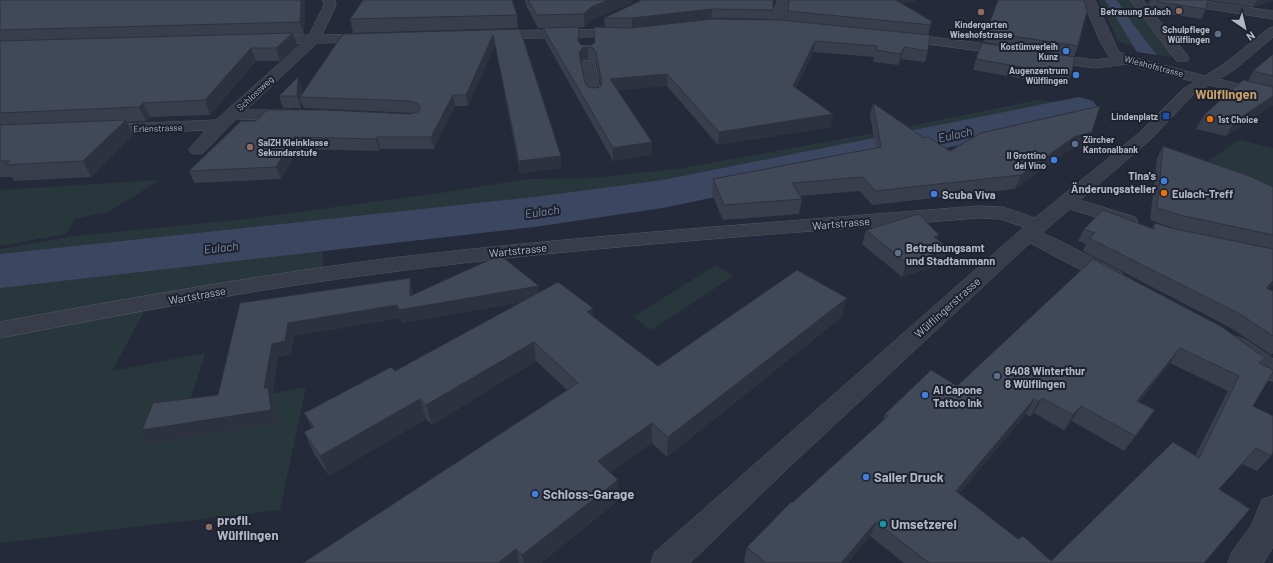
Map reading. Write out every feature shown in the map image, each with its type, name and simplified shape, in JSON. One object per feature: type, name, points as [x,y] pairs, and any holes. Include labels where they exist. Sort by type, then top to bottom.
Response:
[{"type":"street","points":[[317,33],[330,6],[329,0]]},
{"type":"street","points":[[779,25],[780,7],[784,0]]},
{"type":"street","name":"Wieshofstrasse","points":[[1090,0],[1114,55],[1126,60],[1206,80]]},
{"type":"street","points":[[1137,0],[1182,58]]},
{"type":"street","points":[[1171,0],[1273,15]]},
{"type":"street","points":[[587,38],[596,24],[601,22]]},
{"type":"street","points":[[764,25],[794,26]]},
{"type":"street","points":[[269,30],[384,37]]},
{"type":"street","name":"Wülflingerstrasse","points":[[667,563],[776,461],[1033,230],[1145,136],[1188,92],[1229,67],[1273,31]]},
{"type":"street","points":[[478,35],[587,38],[639,32]]},
{"type":"street","points":[[251,41],[317,33]]},
{"type":"street","name":"Schlossweg","points":[[198,149],[317,33]]},
{"type":"street","points":[[884,35],[1095,64],[1126,60]]},
{"type":"street","points":[[588,64],[594,95]]},
{"type":"street","points":[[1206,80],[1273,97]]},
{"type":"street","points":[[233,114],[308,115]]},
{"type":"street","name":"Erlenstrasse","points":[[86,131],[220,126]]},
{"type":"street","points":[[1067,202],[1142,226]]},
{"type":"street","name":"Wartstrasse","points":[[0,330],[201,294],[324,274],[517,250],[978,212],[1004,213],[1033,230],[1054,245],[1130,286]]},
{"type":"street","points":[[1221,335],[1272,370]]},
{"type":"street","points":[[1244,563],[1263,536],[1273,510]]},
{"type":"shaded area","points":[[1099,0],[1105,0],[1135,47],[1118,41]]},
{"type":"shaded area","points":[[1117,0],[1130,0],[1160,40],[1178,58],[1157,55]]},
{"type":"shaded area","points":[[1037,100],[1061,102],[1071,106],[625,193],[334,228],[321,244],[112,279],[322,244],[324,270],[0,324],[0,249],[74,236],[246,219],[446,192],[527,179],[592,178],[683,168],[901,128]]},
{"type":"shaded area","points":[[1239,140],[1273,148],[1273,203],[1198,168]]},
{"type":"shaded area","points":[[158,180],[108,212],[75,219],[66,234],[0,246],[0,190]]},
{"type":"shaded area","points":[[716,265],[734,276],[651,330],[633,317]]},
{"type":"shaded area","points":[[146,308],[112,371],[205,353],[188,409],[306,387],[280,510],[0,543],[0,337]]},
{"type":"water","points":[[1105,0],[1117,0],[1157,55],[1137,52]]},
{"type":"building","points":[[0,0],[301,0],[300,22],[0,30]]},
{"type":"building","points":[[363,0],[512,0],[517,15],[350,19]]},
{"type":"building","points":[[528,0],[609,0],[591,7],[584,14],[537,15]]},
{"type":"building","points":[[642,0],[773,0],[773,10],[712,9],[632,18],[604,18]]},
{"type":"building","points":[[789,0],[896,0],[931,21],[931,25],[788,11]]},
{"type":"building","points":[[998,0],[1084,0],[1087,11],[1078,46],[986,32]]},
{"type":"building","points":[[1157,0],[1208,0],[1206,9],[1159,2]]},
{"type":"building","points":[[712,19],[780,20],[930,35],[928,51],[904,47],[901,54],[876,50],[877,46],[815,41],[793,86],[833,114],[719,132],[667,74],[610,79],[652,142],[613,148],[543,28],[579,27],[578,41],[581,45],[592,45],[595,42],[594,27],[632,28]],"holes":[[[582,48],[593,48],[596,52],[602,83],[600,87],[594,88],[588,87],[585,83],[579,53]]]},
{"type":"building","points":[[520,29],[561,156],[519,161],[493,35],[466,95],[453,95],[431,137],[377,137],[376,139],[294,137],[276,167],[189,171],[241,121],[256,121],[267,110],[327,110],[410,114],[418,112],[420,107],[418,104],[411,101],[300,97],[343,34]]},
{"type":"building","points":[[293,33],[276,48],[251,48],[205,100],[143,103],[139,107],[0,113],[0,41]]},
{"type":"building","points":[[982,43],[1075,57],[1071,76],[976,59]]},
{"type":"building","points":[[1273,54],[1273,76],[1253,71]]},
{"type":"building","points":[[298,77],[297,96],[279,96]]},
{"type":"building","points":[[1243,80],[1273,87],[1273,96],[1234,122],[1204,115]]},
{"type":"building","points":[[873,103],[924,138],[928,137],[950,151],[981,133],[1100,106],[1092,132],[1074,137],[1021,175],[875,191],[863,177],[792,183],[802,199],[724,205],[713,179],[881,147]]},
{"type":"building","points":[[126,120],[83,161],[4,165],[10,161],[0,161],[0,125]]},
{"type":"building","points":[[1163,146],[1252,177],[1273,187],[1273,235],[1184,216],[1157,208]]},
{"type":"building","points":[[1103,210],[1154,229],[1155,223],[1171,228],[1273,249],[1273,281],[1266,288],[1273,291],[1273,336],[1240,314],[1089,238],[1095,233],[1084,229]]},
{"type":"building","points":[[919,214],[939,235],[934,237],[950,249],[906,263],[866,230]]},
{"type":"building","points":[[500,255],[539,286],[399,310],[397,305],[288,323],[285,341],[272,344],[264,388],[268,388],[271,410],[142,430],[153,403],[218,395],[240,303],[410,278],[410,296]]},
{"type":"building","points":[[1093,259],[1222,327],[1265,358],[1259,363],[1273,370],[1273,372],[1253,406],[1273,416],[1273,452],[1271,456],[1256,448],[1219,489],[1250,509],[1204,563],[929,563],[876,522],[841,563],[766,563],[747,547],[791,502],[792,503],[888,416],[885,414],[931,370],[957,386]],"holes":[[[1180,348],[1239,376],[1199,458],[1173,442],[1051,561],[1023,536],[1018,539],[956,491],[1034,399],[1038,402],[1042,398],[1073,415],[1081,406],[1135,436],[1155,410],[1137,401]]]},
{"type":"building","points":[[797,270],[847,298],[668,437],[652,423],[598,461],[618,480],[522,555],[516,549],[498,563],[303,563],[578,383],[534,342],[426,405],[420,399],[320,456],[304,432],[314,427],[304,413],[391,367],[395,371],[558,282],[593,308],[587,312],[658,366]]},
{"type":"waterway","name":"Eulach","points":[[0,271],[534,212],[663,194],[1079,109]]},
{"type":"place","name":"Betreuung Eulach","points":[[1179,11]]},
{"type":"place","name":"Kindergarten Wieshofstrasse","points":[[981,12]]},
{"type":"place","name":"Schulpflege Wülflingen","points":[[1218,34]]},
{"type":"place","name":"Kostümverleih Kunz","points":[[1066,51]]},
{"type":"place","name":"Augenzentrum Wülflingen","points":[[1076,75]]},
{"type":"place","name":"Lindenplatz","points":[[1166,116]]},
{"type":"place","name":"1st Choice","points":[[1210,119]]},
{"type":"place","name":"Zürcher Kantonalbank","points":[[1075,144]]},
{"type":"place","name":"SalZH Kleinklasse Sekundarstufe","points":[[250,147]]},
{"type":"place","name":"Il Grottino del Vino","points":[[1054,160]]},
{"type":"place","name":"Tina's Änderungsatelier","points":[[1164,181]]},
{"type":"place","name":"Eulach-Treff","points":[[1164,193]]},
{"type":"place","name":"Scuba Viva","points":[[934,194]]},
{"type":"place","name":"Betreibungsamt und Stadtammann","points":[[898,253]]},
{"type":"place","name":"8408 Winterthur 8 Wülflingen","points":[[997,376]]},
{"type":"place","name":"Al Capone Tattoo Ink","points":[[925,395]]},
{"type":"place","name":"Sailer Druck","points":[[866,477]]},
{"type":"place","name":"Schloss-Garage","points":[[535,494]]},
{"type":"place","name":"Umsetzerei","points":[[883,524]]},
{"type":"place","name":"profil. Wülflingen","points":[[209,527]]},
{"type":"district","name":"Wülflingen","points":[[1226,94]]}]
